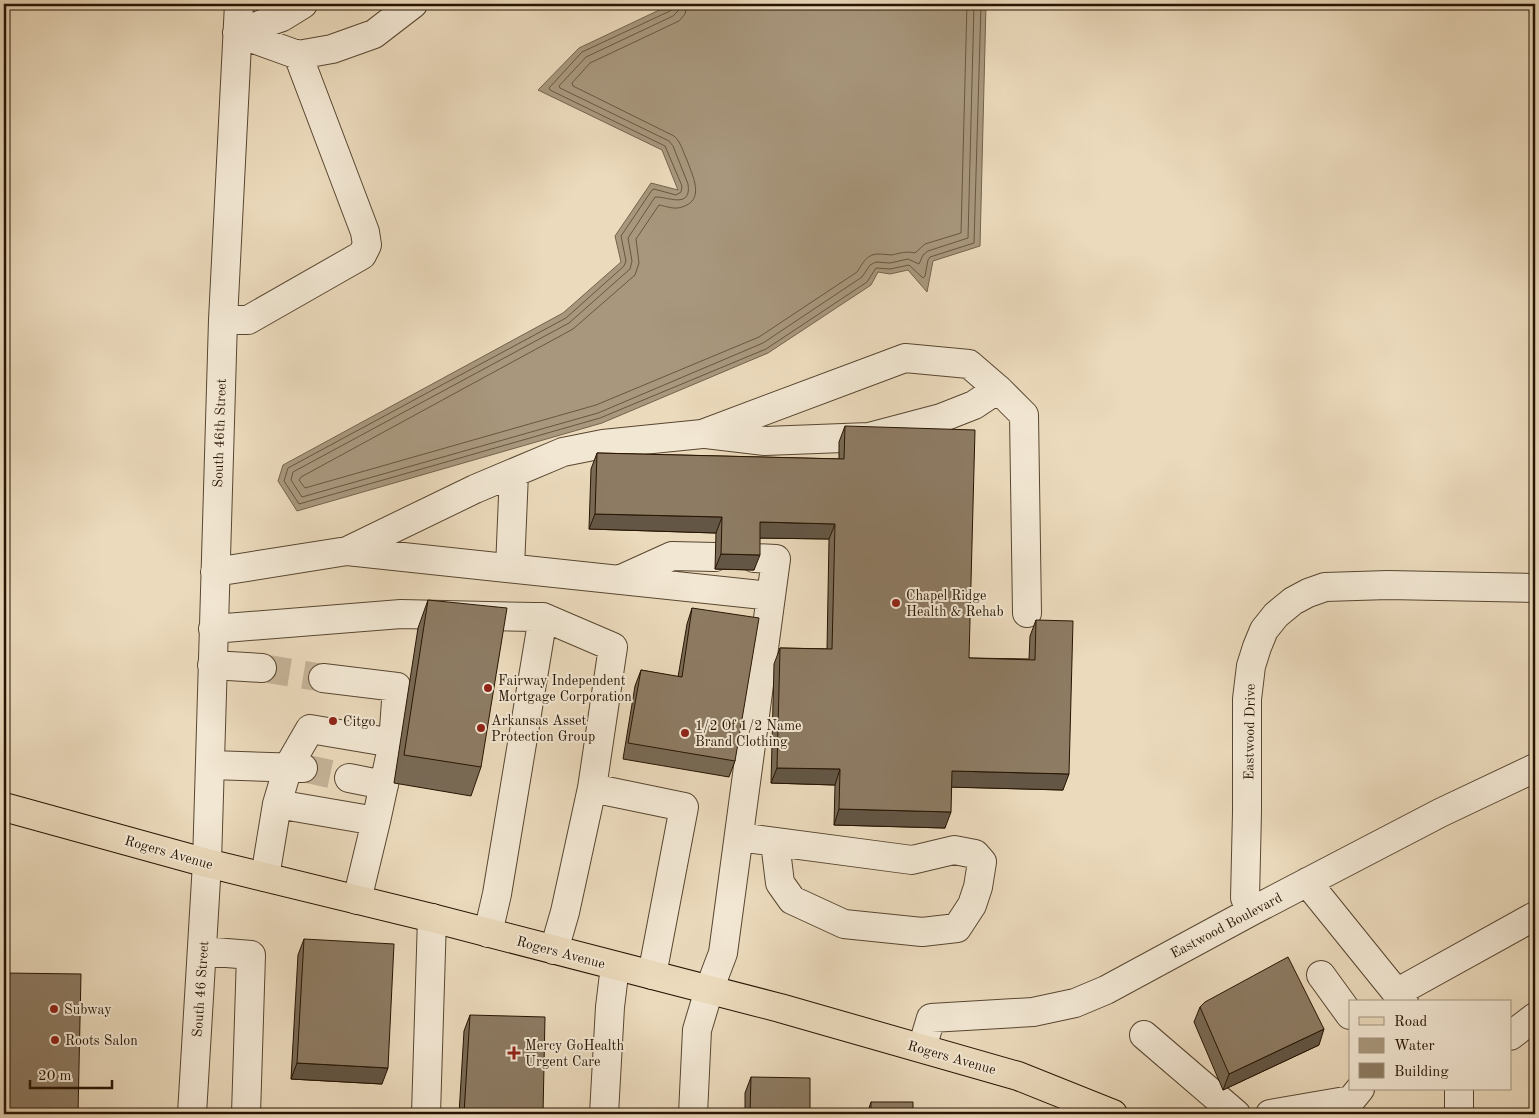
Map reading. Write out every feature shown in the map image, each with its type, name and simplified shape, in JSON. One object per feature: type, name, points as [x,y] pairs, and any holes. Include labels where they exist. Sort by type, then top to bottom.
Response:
[{"type":"main road","name":"Rogers Avenue","points":[[4,807],[207,863],[432,918],[922,1048],[1018,1076],[1113,1114]]},
{"type":"street","name":"South 46th Street","points":[[207,863],[223,320],[238,4]]},
{"type":"street","points":[[237,33],[282,17],[303,4]]},
{"type":"street","points":[[237,33],[298,55],[332,49],[374,34],[413,4]]},
{"type":"street","points":[[223,320],[248,320],[362,255],[367,245],[366,232],[298,55]]},
{"type":"street","points":[[702,434],[905,358],[969,364],[1024,415],[1027,613]]},
{"type":"street","points":[[347,551],[475,489],[571,450],[603,444],[702,434],[765,441],[869,437],[941,418],[974,406],[998,389]]},
{"type":"street","points":[[510,568],[514,473]]},
{"type":"street","points":[[215,572],[347,551],[771,596]]},
{"type":"street","points":[[618,580],[672,556],[715,557]]},
{"type":"street","points":[[693,1114],[697,1030],[723,953],[776,560],[754,558]]},
{"type":"street","name":"Eastwood Drive","points":[[1252,911],[1245,898],[1247,699],[1251,666],[1257,647],[1264,630],[1276,615],[1293,601],[1325,587],[1388,585],[1535,588]]},
{"type":"street","points":[[213,628],[401,614],[543,617],[613,647],[592,788],[554,950]]},
{"type":"street","points":[[488,933],[497,894],[543,617]]},
{"type":"street","points":[[212,665],[262,668]]},
{"type":"street","points":[[323,678],[397,687],[393,742],[357,900]]},
{"type":"street","points":[[265,878],[277,804],[295,767],[310,729],[393,742]]},
{"type":"street","points":[[211,765],[295,767]]},
{"type":"street","name":"Eastwood Boulevard","points":[[922,1048],[931,1018],[1033,1012],[1075,1003],[1106,990],[1440,813],[1535,768]]},
{"type":"street","points":[[349,778],[384,785]]},
{"type":"street","points":[[592,788],[684,807],[652,975]]},
{"type":"street","points":[[277,804],[376,821]]},
{"type":"street","points":[[739,838],[775,842],[912,860],[954,850],[975,854],[982,862],[978,887],[972,905],[957,928],[922,932],[844,924],[792,900],[780,883],[775,842]]},
{"type":"street","name":"South 46 Street","points":[[192,1114],[207,863]]},
{"type":"street","points":[[1307,882],[1400,997],[1535,916]]},
{"type":"street","points":[[426,1114],[432,918]]},
{"type":"street","points":[[202,951],[251,955],[246,1114]]},
{"type":"street","points":[[604,1114],[610,1007],[616,966]]},
{"type":"street","points":[[1321,975],[1349,1014]]},
{"type":"street","points":[[1512,1034],[1535,1017]]},
{"type":"street","points":[[1144,1035],[1236,1114]]},
{"type":"street","points":[[1270,1114],[1351,1100],[1359,1090]]},
{"type":"street","points":[[1459,1090],[1459,1114]]},
{"type":"water","points":[[672,4],[986,4],[980,246],[933,261],[927,292],[908,270],[890,274],[878,272],[871,285],[768,353],[602,423],[297,511],[278,481],[283,465],[563,313],[621,262],[615,236],[651,183],[678,190],[662,150],[538,90],[579,48]]},
{"type":"building","name":"Chapel Ridge Health & Rehab","points":[[845,426],[975,430],[969,658],[1035,660],[1036,620],[1073,621],[1069,774],[952,771],[951,812],[839,809],[840,769],[777,768],[780,648],[832,649],[835,524],[760,522],[760,555],[721,554],[722,517],[595,514],[597,453],[844,459]]},
{"type":"building","points":[[428,600],[507,608],[481,767],[404,755]]},
{"type":"building","points":[[692,608],[759,618],[735,761],[628,743],[641,670],[682,677]]},
{"type":"building","points":[[304,939],[394,944],[388,1068],[297,1063]]},
{"type":"building","points":[[1288,957],[1324,1029],[1229,1074],[1200,1007],[1205,1002]]},
{"type":"building","points":[[4,973],[81,974],[78,1114],[4,1114]]},
{"type":"building","points":[[470,1015],[545,1017],[543,1114],[464,1114]]},
{"type":"building","points":[[751,1077],[810,1078],[810,1114],[750,1114]]},
{"type":"building","points":[[871,1102],[913,1102],[913,1114],[871,1114]]},
{"type":"tunnel","points":[[262,668],[323,678]]},
{"type":"tunnel","points":[[303,768],[349,778]]},
{"type":"place","name":"Chapel Ridge Health & Rehab","points":[[896,603]]},
{"type":"place","name":"Fairway Independent Mortgage Corporation","points":[[488,688]]},
{"type":"place","name":"Citgo","points":[[333,721]]},
{"type":"place","name":"Arkansas Asset Protection Group","points":[[481,728]]},
{"type":"place","name":"1/2 Of 1/2 Name Brand Clothing","points":[[685,733]]},
{"type":"place","name":"Subway","points":[[54,1009]]},
{"type":"place","name":"Roots Salon","points":[[55,1040]]},
{"type":"place","name":"Mercy GoHealth Urgent Care","points":[[514,1053]]}]
